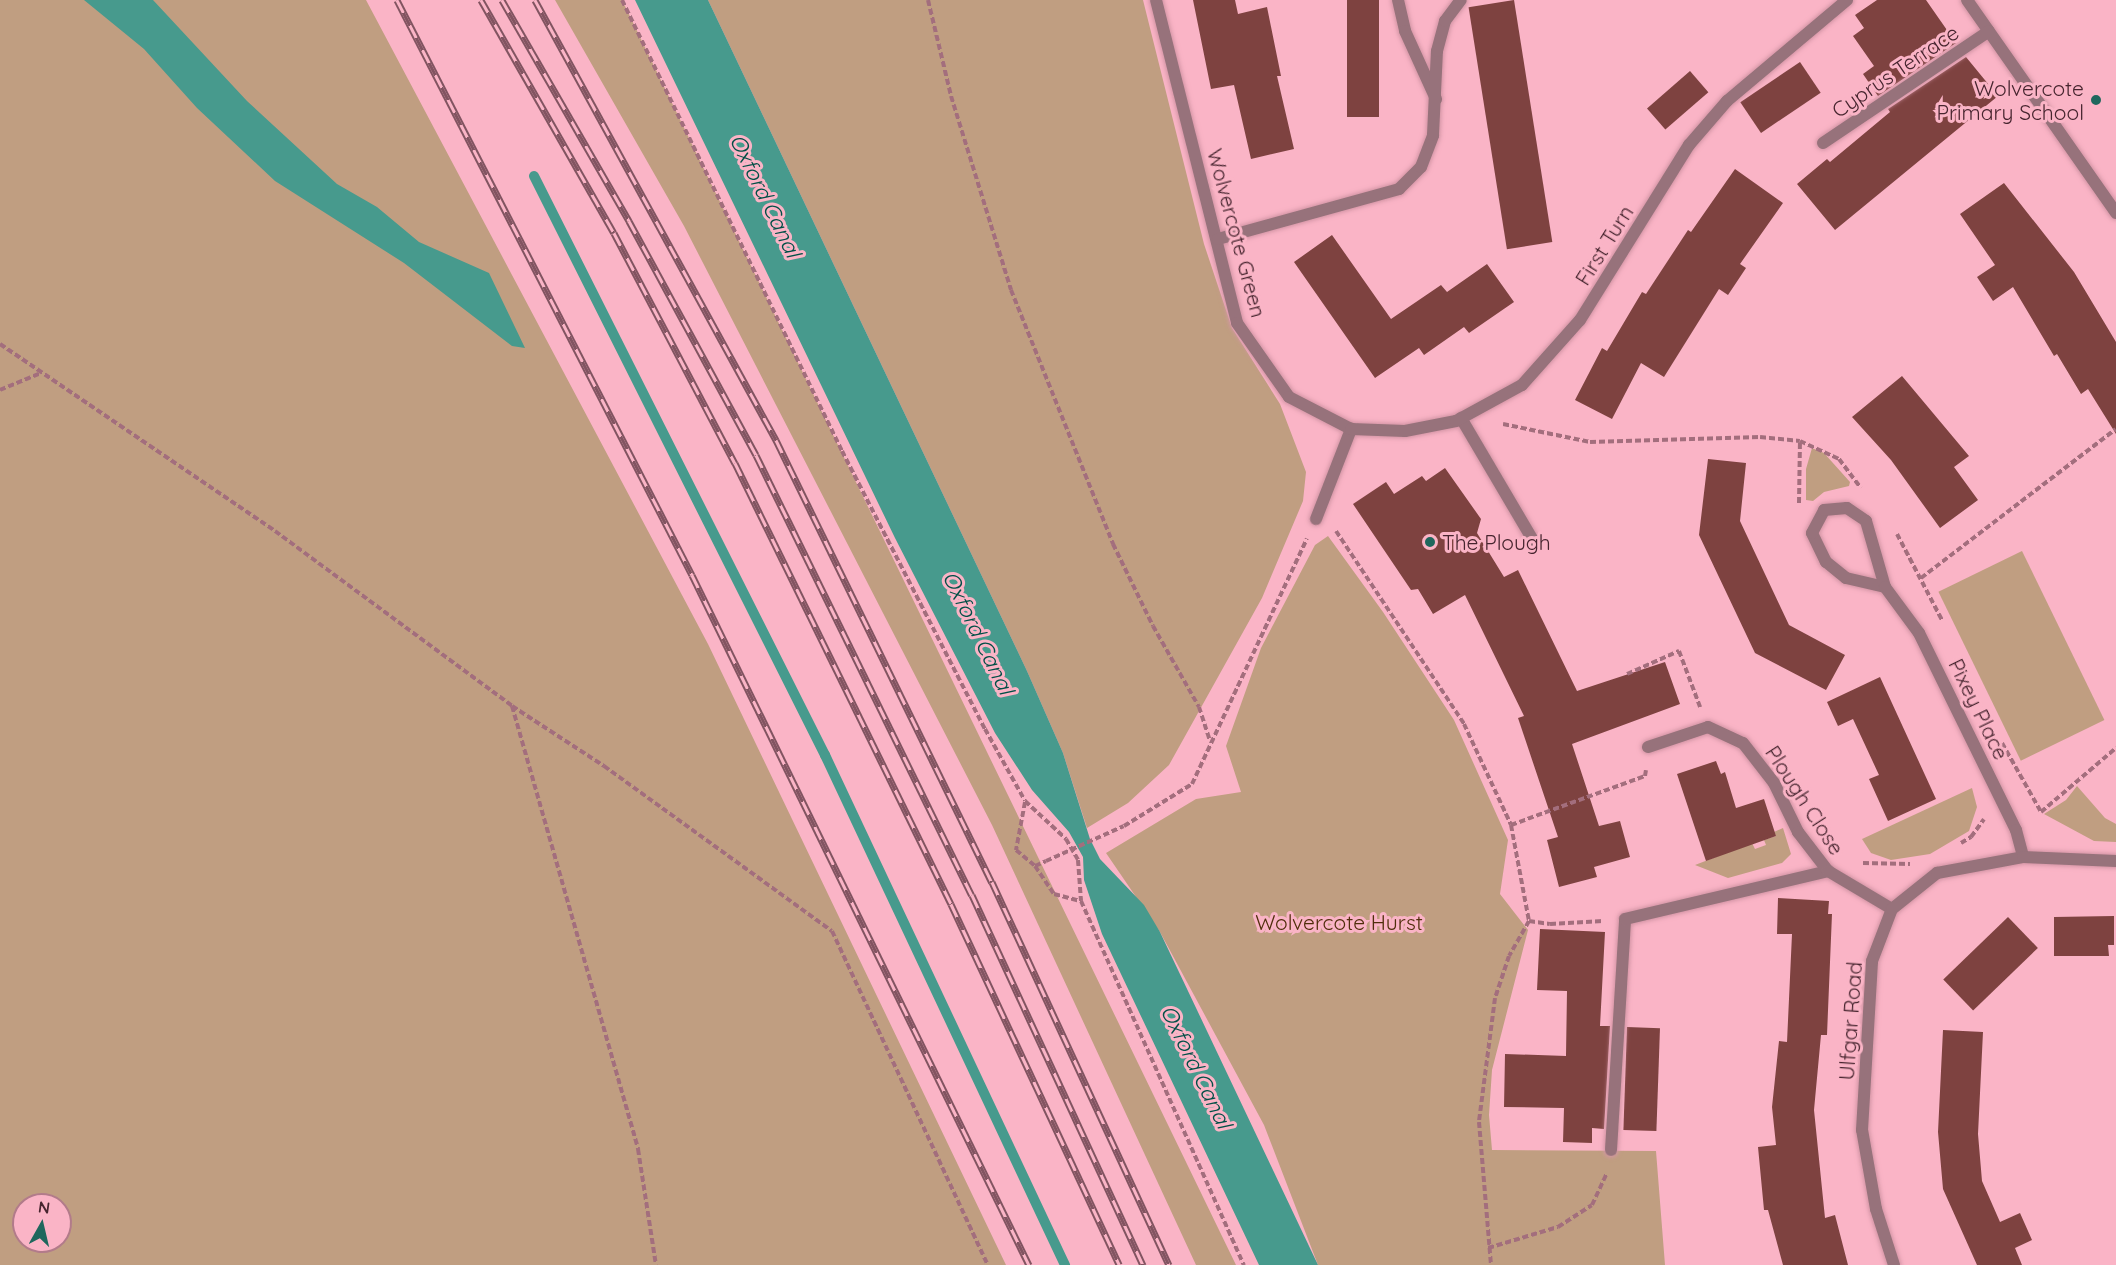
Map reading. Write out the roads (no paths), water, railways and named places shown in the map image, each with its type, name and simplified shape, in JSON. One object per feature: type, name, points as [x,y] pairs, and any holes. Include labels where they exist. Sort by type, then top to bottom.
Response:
[{"type":"street","name":"Wolvercote Green","points":[[1156,0],[1218,239],[1237,323],[1289,397],[1351,429]]},
{"type":"street","points":[[1398,0],[1405,31],[1437,99]]},
{"type":"street","points":[[1218,239],[1399,189],[1421,167],[1433,135],[1437,99],[1437,51],[1445,21],[1461,0]]},
{"type":"street","name":"First Turn","points":[[1351,429],[1405,431],[1464,417],[1522,385],[1580,320],[1689,145],[1727,101],[1847,0]]},
{"type":"street","points":[[1967,0],[2116,213]]},
{"type":"street","name":"Cyprus Terrace","points":[[1823,143],[1989,31]]},
{"type":"street","points":[[1464,417],[1533,540]]},
{"type":"street","points":[[1319,513],[1351,429]]},
{"type":"street","name":"Pixey Place","points":[[1885,587],[1846,578],[1826,562],[1812,533],[1824,510],[1847,508],[1866,521],[1885,587],[1919,633],[2016,830],[2023,857]]},
{"type":"street","name":"Plough Close","points":[[1648,747],[1708,727],[1743,743],[1774,783],[1798,832],[1828,871],[1892,909]]},
{"type":"street","points":[[1892,909],[1937,873],[2023,857],[2116,861]]},
{"type":"street","points":[[1611,1150],[1625,919],[1828,871]]},
{"type":"street","name":"Ulfgar Road","points":[[1892,909],[1872,961],[1862,1130],[1876,1209],[1894,1265]]},
{"type":"water","points":[[84,0],[153,0],[247,101],[337,184],[377,207],[419,242],[489,273],[525,348],[512,346],[404,263],[275,181],[197,108],[144,49]]},
{"type":"water","name":"Oxford Canal","points":[[635,0],[708,0],[1027,671],[1063,753],[1090,839],[1100,859],[1144,905],[1160,932],[1318,1265],[1259,1265],[1102,934],[1084,880],[1083,857],[1069,832],[1032,790],[995,733],[895,538]]},
{"type":"waterway","points":[[534,176],[825,755],[1065,1265]]},
{"type":"railway","points":[[397,0],[692,575],[1029,1265]]},
{"type":"railway","points":[[481,0],[614,233],[735,463],[951,904],[1119,1265]]},
{"type":"railway","points":[[502,0],[629,221],[756,455],[972,895],[1143,1265]]},
{"type":"railway","points":[[535,0],[776,440],[992,882],[1169,1265]]},
{"type":"place","name":"Wolvercote Primary School","points":[[2096,100]]},
{"type":"place","name":"The Plough","points":[[1430,542]]},
{"type":"park label","name":"Wolvercote Hurst","points":[[1339,922]]}]
